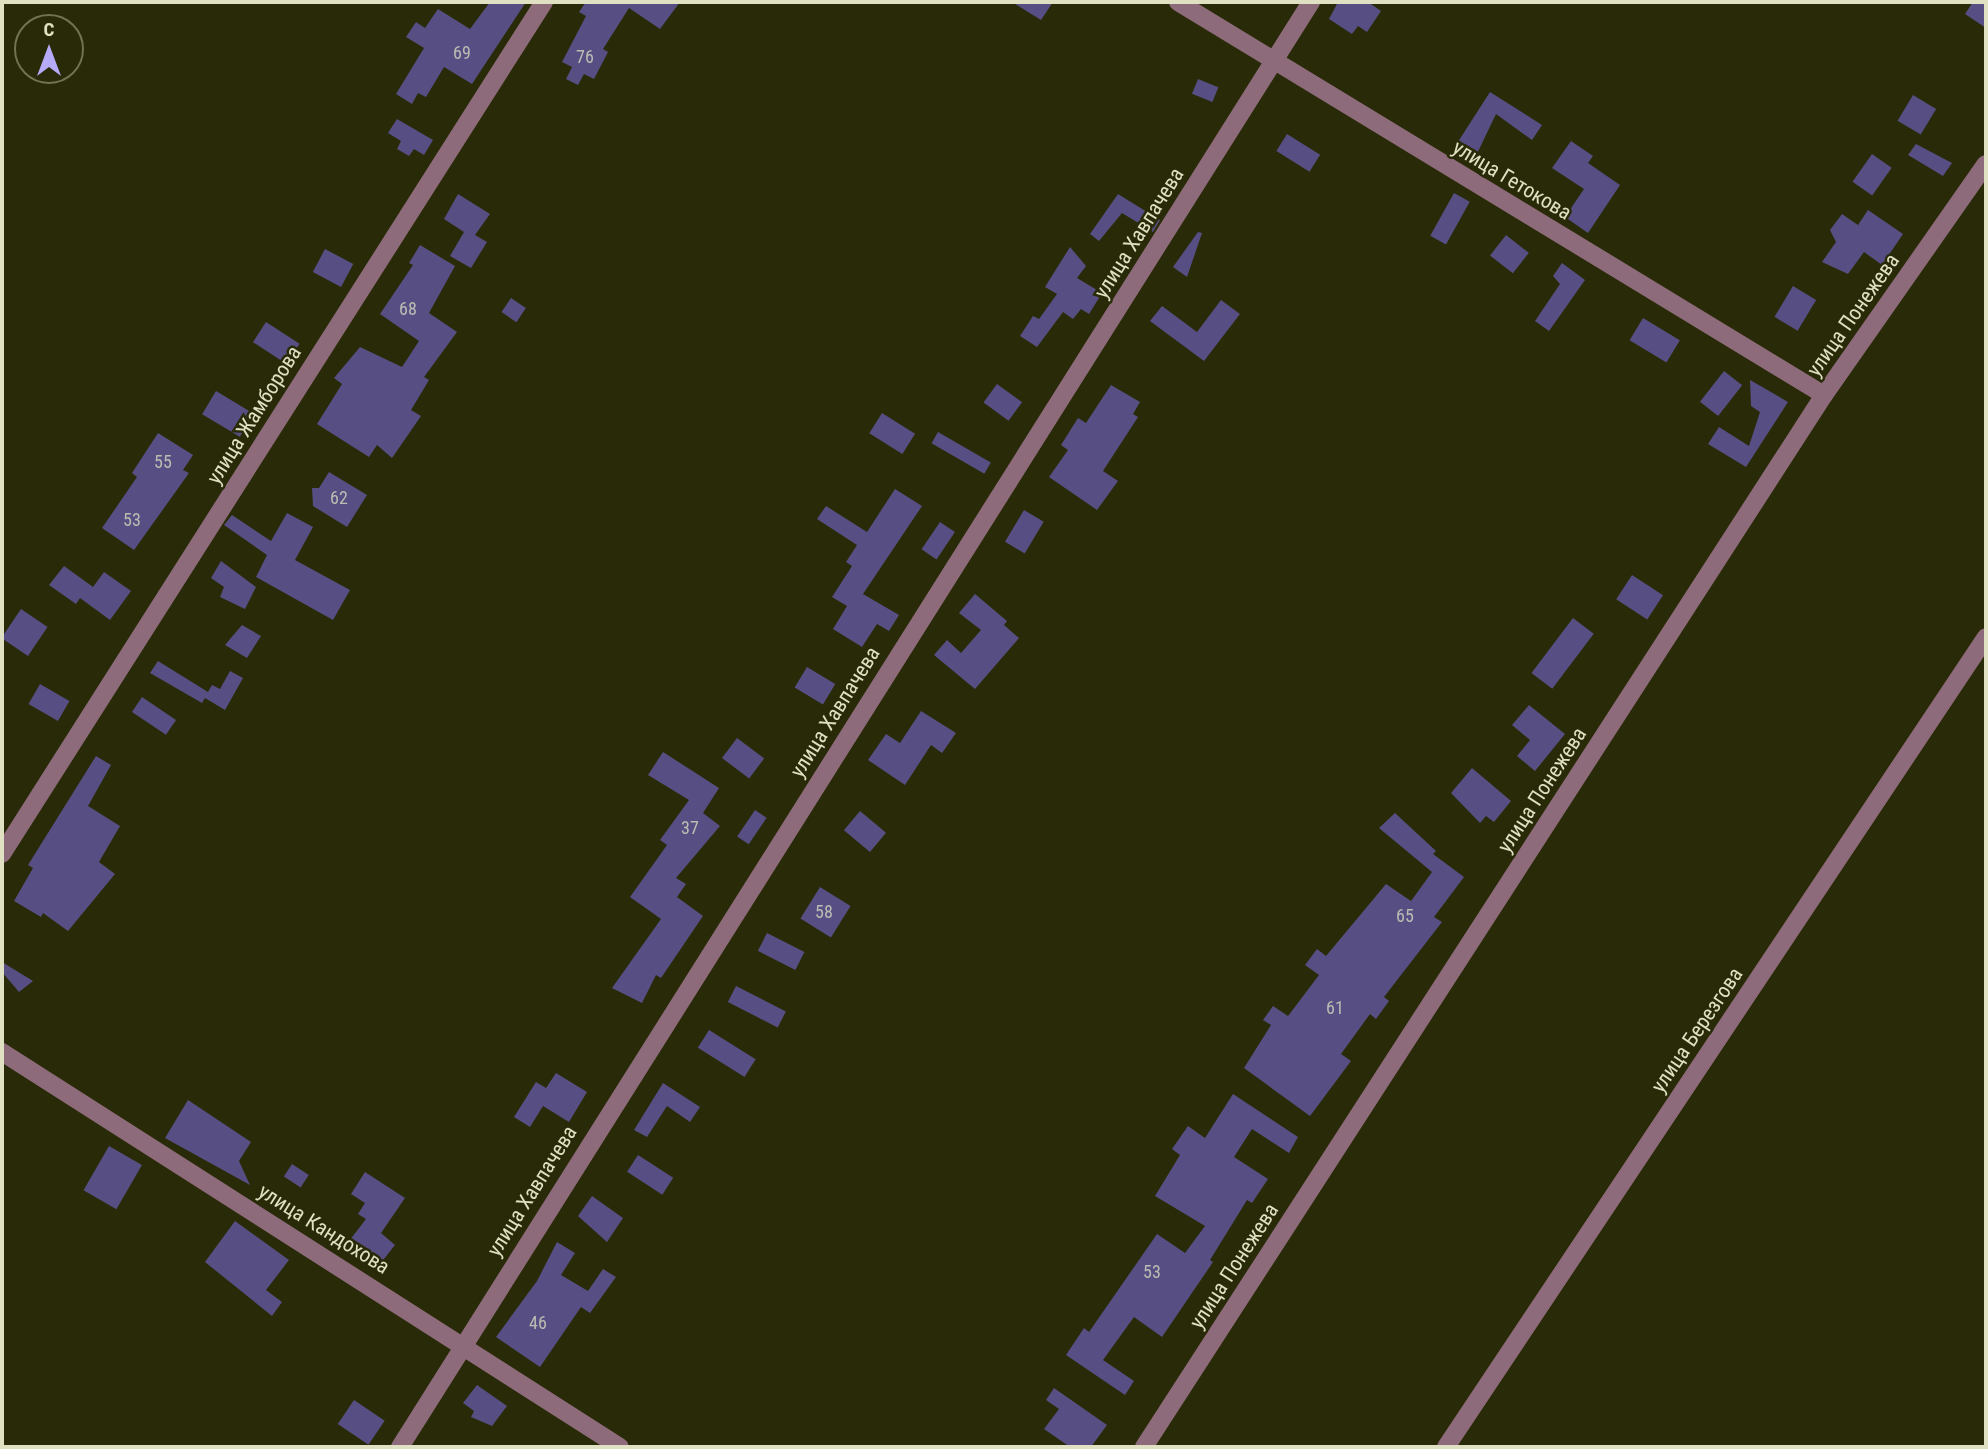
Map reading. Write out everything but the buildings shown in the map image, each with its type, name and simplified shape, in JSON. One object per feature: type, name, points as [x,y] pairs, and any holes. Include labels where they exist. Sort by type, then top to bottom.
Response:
[{"type":"street","name":"улица Жамборова","points":[[2,854],[544,2]]},
{"type":"street","name":"улица Гетокова","points":[[1178,2],[1824,395]]},
{"type":"street","name":"улица Хавпачева","points":[[400,1447],[462,1343],[1311,2]]},
{"type":"street","name":"улица Понежева","points":[[1144,1447],[1824,395],[1986,164]]},
{"type":"street","name":"улица Березгова","points":[[1446,1447],[1986,637]]},
{"type":"street","name":"улица Кандохова","points":[[2,1052],[462,1343],[620,1447]]}]
